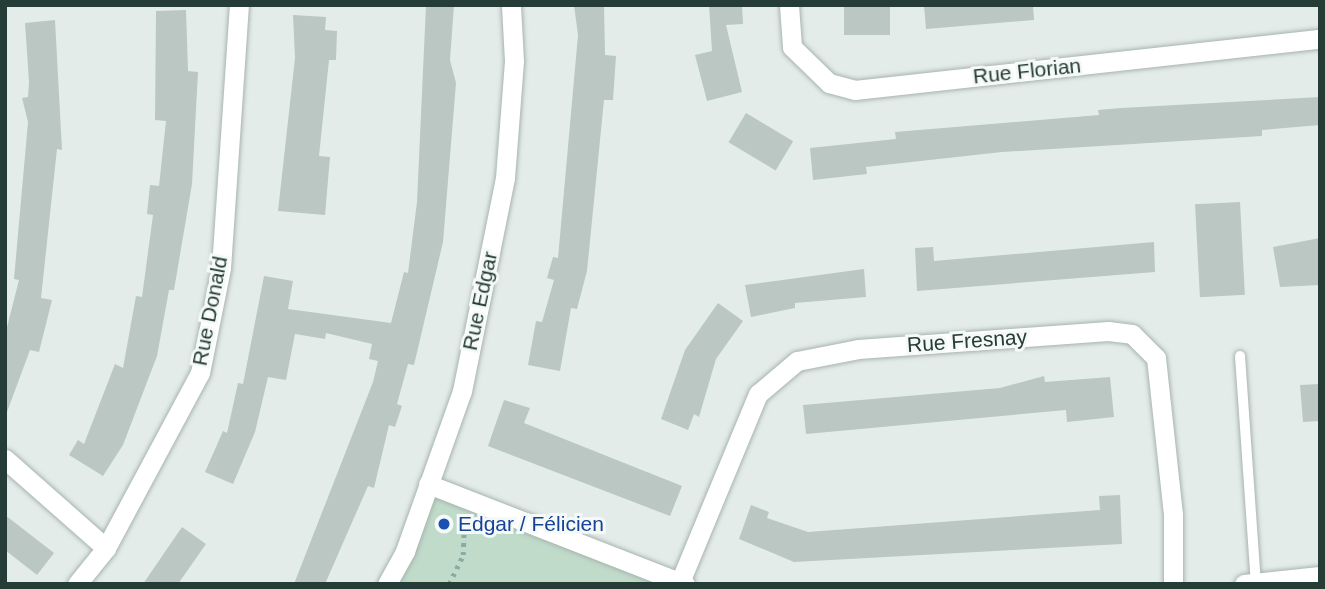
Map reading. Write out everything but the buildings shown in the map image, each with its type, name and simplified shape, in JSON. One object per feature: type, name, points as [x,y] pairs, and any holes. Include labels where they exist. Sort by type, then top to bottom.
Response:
[{"type":"street","name":"Rue Donald","points":[[77,584],[106,548],[200,373],[221,268],[239,5]]},
{"type":"street","name":"Rue Edgar","points":[[387,584],[462,391],[505,178],[514,61],[510,5]]},
{"type":"street","name":"Rue Florian","points":[[789,5],[792,47],[828,83],[855,90],[1320,39]]},
{"type":"street","name":"Rue Fresnay","points":[[682,583],[758,394],[797,361],[858,349],[1108,331],[1132,334],[1156,358],[1173,514],[1173,584]]},
{"type":"street","points":[[5,459],[106,548]]},
{"type":"street","points":[[428,484],[682,583]]},
{"type":"street","points":[[1250,583],[1320,576]]},
{"type":"lane","points":[[1240,356],[1250,583]]},
{"type":"path","points":[[449,584],[467,536],[451,493]]},
{"type":"green space","points":[[428,484],[685,584],[387,584]]},
{"type":"place","name":"Edgar / Félicien","points":[[444,524]]}]
